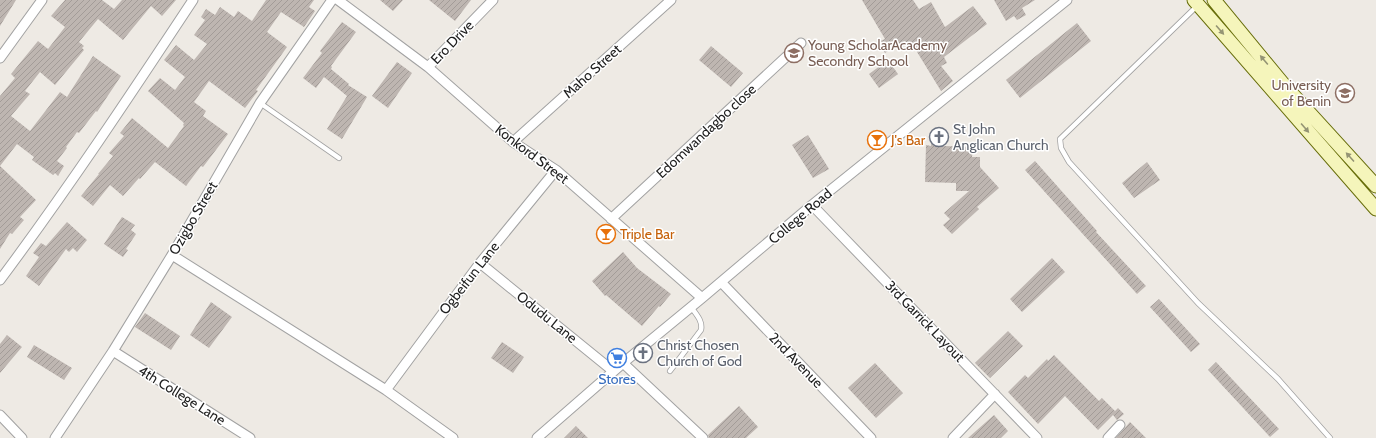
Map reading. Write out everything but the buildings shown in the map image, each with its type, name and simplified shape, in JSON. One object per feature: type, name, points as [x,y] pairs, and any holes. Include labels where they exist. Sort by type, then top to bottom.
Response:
[{"type":"main road","points":[[1214,0],[1284,85],[1376,186]]},
{"type":"main road","points":[[1196,2],[1376,209]]},
{"type":"street","points":[[0,58],[42,0]]},
{"type":"street","points":[[0,280],[41,225],[193,0]]},
{"type":"street","name":"Ozigbo Street","points":[[55,438],[113,351],[172,255],[260,104],[332,0]]},
{"type":"street","name":"Konkord Street","points":[[338,0],[428,67],[513,142],[556,170],[610,219],[702,298]]},
{"type":"street","name":"Ero Drive","points":[[428,67],[493,0]]},
{"type":"street","name":"Maho Street","points":[[513,142],[671,0]]},
{"type":"street","name":"College Road","points":[[537,438],[613,371],[812,205],[1067,0]]},
{"type":"street","name":"Edomwandagbo close","points":[[610,219],[801,43]]},
{"type":"street","name":"Ogbeifun Lane","points":[[386,390],[480,263],[556,170]]},
{"type":"street","name":"3rd Garrick Layout","points":[[812,205],[1036,438]]},
{"type":"street","points":[[172,255],[386,390],[453,438]]},
{"type":"street","name":"Odudu Lane","points":[[480,263],[613,371]]},
{"type":"street","name":"2nd Avenue","points":[[721,282],[871,438]]},
{"type":"street","name":"4th College Lane","points":[[113,351],[250,438]]},
{"type":"street","points":[[623,363],[703,438]]},
{"type":"street","points":[[953,438],[995,394]]},
{"type":"street","points":[[0,415],[22,438]]},
{"type":"street","points":[[1108,438],[1120,425]]},
{"type":"lane","points":[[1196,2],[1060,139],[1061,148],[1069,162],[1198,303],[1278,379],[1330,438]]},
{"type":"lane","points":[[260,104],[339,158]]},
{"type":"lane","points":[[670,371],[701,330],[702,325],[700,320],[691,307]]},
{"type":"place","name":"Young ScholarAcademy Secondry School","points":[[794,53]]},
{"type":"place","name":"University of Benin","points":[[1345,93]]},
{"type":"place","name":"St John Anglican Church","points":[[939,137]]},
{"type":"place","name":"J's Bar","points":[[877,140]]},
{"type":"place","name":"Triple Bar","points":[[606,234]]},
{"type":"place","name":"Christ Chosen Church of God","points":[[643,353]]},
{"type":"place","name":"Stores","points":[[617,358]]}]
